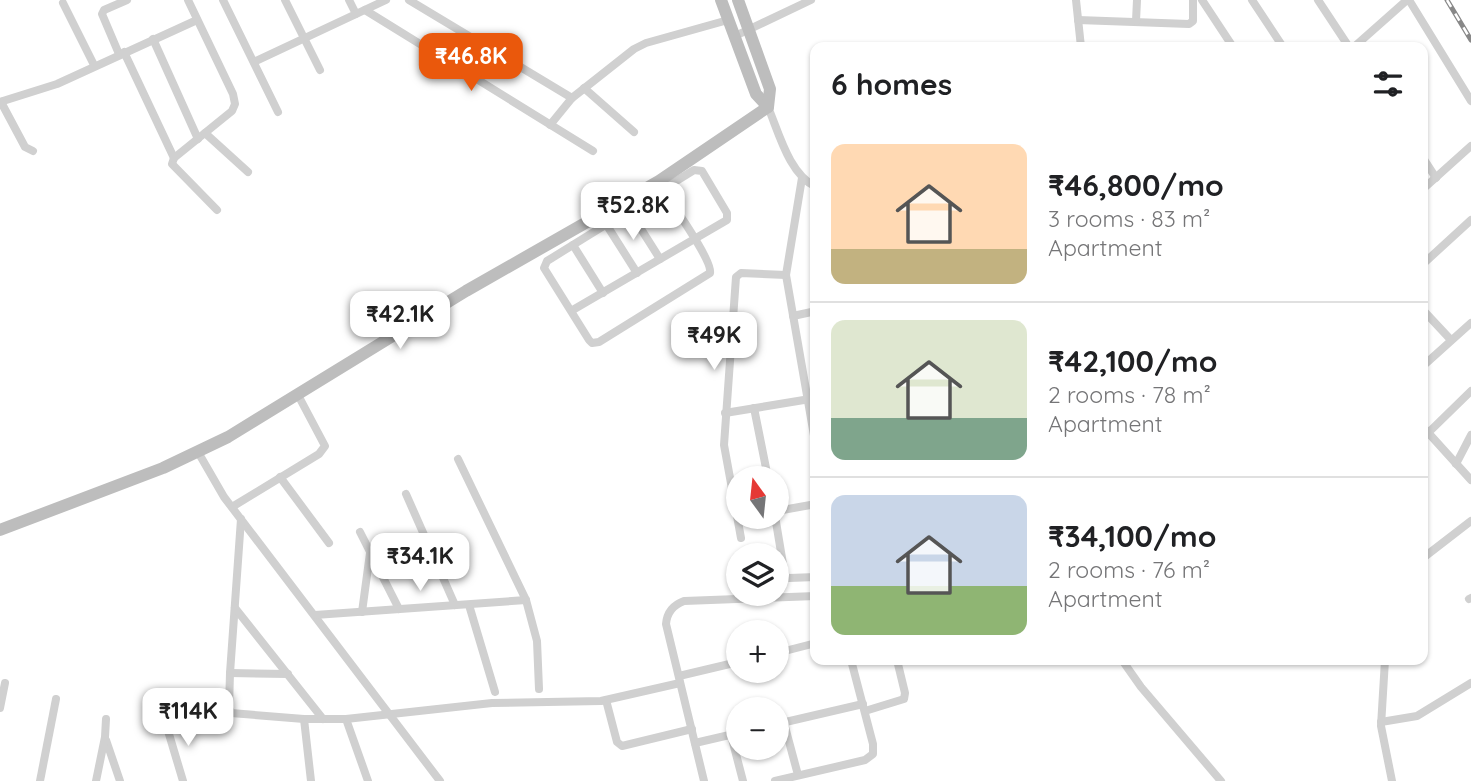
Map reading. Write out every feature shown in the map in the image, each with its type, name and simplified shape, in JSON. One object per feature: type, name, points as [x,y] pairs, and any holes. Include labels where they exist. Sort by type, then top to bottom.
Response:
[{"type":"street","points":[[127,0],[104,10],[102,14],[174,158],[174,167],[217,210]]},
{"type":"street","points":[[174,158],[232,111],[235,104],[233,93],[188,0]]},
{"type":"street","points":[[223,0],[278,112]]},
{"type":"street","points":[[285,0],[320,70]]},
{"type":"street","points":[[349,0],[360,12],[593,151]]},
{"type":"street","points":[[254,62],[386,0]]},
{"type":"street","points":[[409,0],[572,98]]},
{"type":"street","points":[[721,0],[755,94],[768,107],[791,159],[802,178],[810,183]]},
{"type":"street","points":[[0,530],[163,468],[229,438],[466,291],[617,212],[768,107],[771,89],[738,0]]},
{"type":"street","points":[[735,36],[811,0]]},
{"type":"street","points":[[1076,0],[1080,42]]},
{"type":"street","points":[[1136,21],[1137,0]]},
{"type":"street","points":[[1078,20],[1189,24],[1193,21],[1193,0]]},
{"type":"street","points":[[1202,0],[1230,42]]},
{"type":"street","points":[[1252,0],[1279,42]]},
{"type":"street","points":[[1318,0],[1348,42]]},
{"type":"street","points":[[1358,42],[1408,0],[1471,101]]},
{"type":"street","points":[[63,3],[94,65]]},
{"type":"street","points":[[33,151],[25,147],[0,102],[57,84],[197,20]]},
{"type":"street","points":[[550,125],[572,98],[634,49],[646,43],[728,20]]},
{"type":"street","points":[[153,39],[202,136],[248,172]]},
{"type":"street","points":[[584,88],[634,132]]},
{"type":"street","points":[[1428,184],[1471,146]]},
{"type":"street","points":[[1428,165],[1436,177]]},
{"type":"street","points":[[571,312],[694,240],[727,220],[728,216],[702,171],[694,170],[629,210],[617,212],[606,224],[544,265],[571,312],[592,343],[599,342],[710,273],[710,264],[694,240],[663,190]]},
{"type":"street","points":[[802,178],[786,275],[810,393]]},
{"type":"street","points":[[629,210],[660,259]]},
{"type":"street","points":[[1428,259],[1471,220]]},
{"type":"street","points":[[606,224],[637,273]]},
{"type":"street","points":[[573,245],[603,293]]},
{"type":"street","points":[[729,466],[724,445],[725,413],[736,276],[741,273],[786,275]]},
{"type":"street","points":[[793,316],[810,312]]},
{"type":"street","points":[[1428,315],[1451,340]]},
{"type":"street","points":[[1428,361],[1471,323]]},
{"type":"street","points":[[1428,427],[1471,391]]},
{"type":"street","points":[[232,507],[319,454],[326,446],[298,395]]},
{"type":"street","points":[[725,413],[810,398]]},
{"type":"street","points":[[754,408],[766,466]]},
{"type":"street","points":[[1428,433],[1471,480]]},
{"type":"street","points":[[1456,464],[1471,435]]},
{"type":"street","points":[[198,452],[224,497],[440,781]]},
{"type":"street","points":[[458,459],[526,600],[537,641],[539,689]]},
{"type":"street","points":[[280,477],[329,543]]},
{"type":"street","points":[[406,494],[455,605]]},
{"type":"street","points":[[789,509],[810,505]]},
{"type":"street","points":[[241,519],[230,673],[231,713],[304,719],[346,719],[492,704],[607,700],[726,666]]},
{"type":"street","points":[[1428,554],[1471,521]]},
{"type":"street","points":[[740,529],[740,538]]},
{"type":"street","points":[[777,529],[785,576],[810,577]]},
{"type":"street","points":[[360,532],[399,609]]},
{"type":"street","points":[[362,612],[370,553]]},
{"type":"street","points":[[704,781],[666,624],[669,611],[677,603],[810,596]]},
{"type":"street","points":[[315,615],[526,600]]},
{"type":"street","points":[[469,605],[495,692]]},
{"type":"street","points":[[235,608],[323,719]]},
{"type":"street","points":[[789,650],[810,645]]},
{"type":"street","points":[[775,781],[865,760],[873,754],[873,744],[852,665]]},
{"type":"street","points":[[789,721],[904,699],[898,665]]},
{"type":"street","points":[[1126,665],[1221,781]]},
{"type":"street","points":[[1385,665],[1381,722],[1392,781]]},
{"type":"street","points":[[230,673],[288,674]]},
{"type":"street","points":[[1,702],[5,683]]},
{"type":"street","points":[[1381,722],[1417,716],[1471,683]]},
{"type":"street","points":[[40,781],[56,699]]},
{"type":"street","points":[[607,700],[617,742],[621,746],[692,729]]},
{"type":"street","points":[[96,781],[106,719]]},
{"type":"street","points":[[304,719],[311,781]]},
{"type":"street","points":[[346,719],[368,780]]},
{"type":"street","points":[[166,724],[183,781]]},
{"type":"street","points":[[695,744],[726,736]]},
{"type":"street","points":[[105,737],[120,781]]},
{"type":"street","points":[[789,749],[798,775]]},
{"type":"street","points":[[739,760],[743,781]]},
{"type":"railway","points":[[1447,0],[1471,40]]}]
